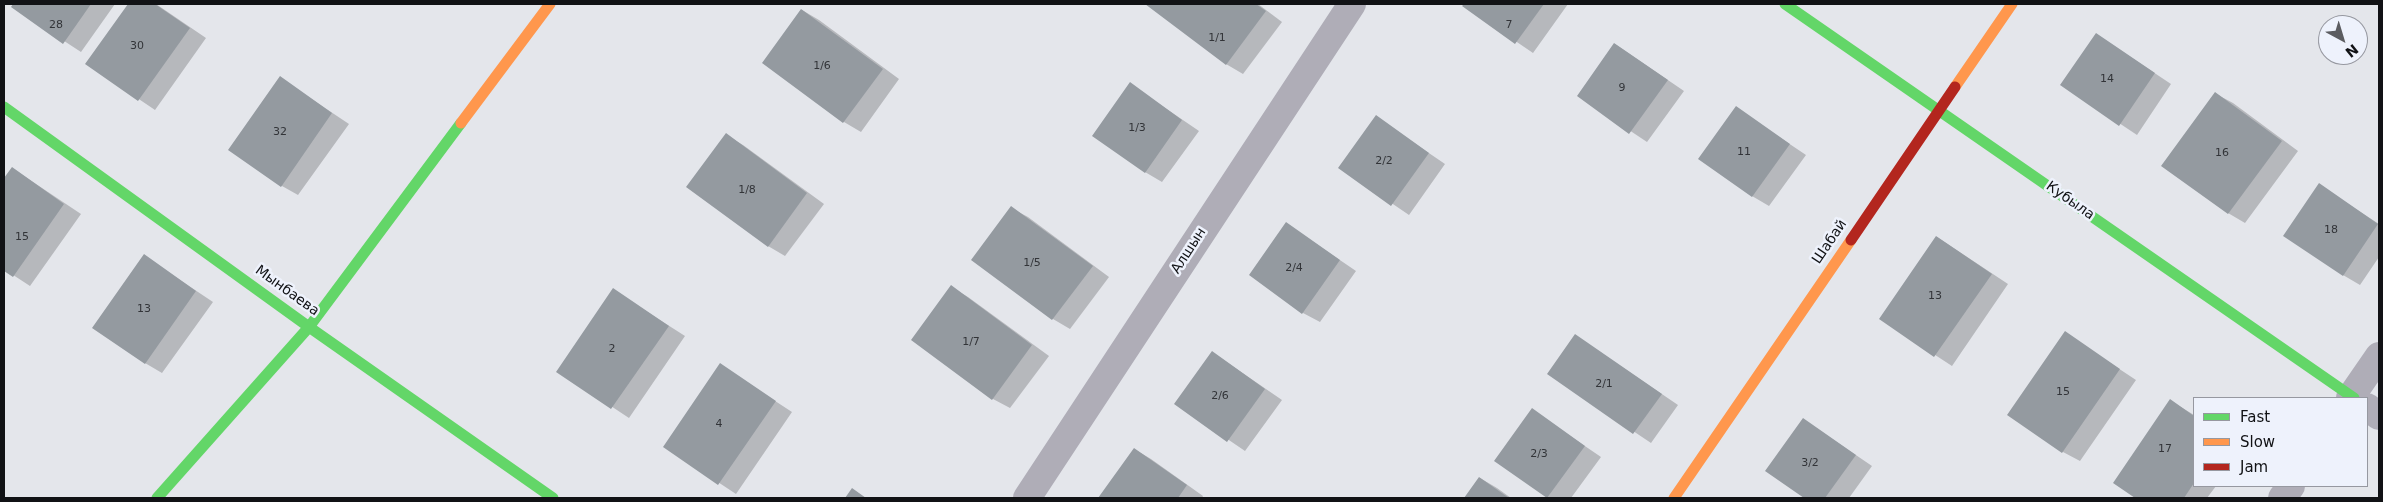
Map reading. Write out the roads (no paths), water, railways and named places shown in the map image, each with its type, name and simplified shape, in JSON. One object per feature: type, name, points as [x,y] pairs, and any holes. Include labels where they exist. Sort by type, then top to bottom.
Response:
[{"type":"street","points":[[157,498],[309,326],[550,4]]},
{"type":"street","name":"Алшын","points":[[1027,498],[1352,4]]},
{"type":"street","name":"Кубыла","points":[[1786,4],[2352,397]]},
{"type":"street","name":"Шабай","points":[[1674,498],[2012,4]]},
{"type":"street","name":"Мынбаева","points":[[4,107],[309,326],[554,498]]},
{"type":"street","points":[[2358,397],[2379,356]]},
{"type":"street","name":"Кубыла","points":[[2368,408],[2379,416]]},
{"type":"street","points":[[2282,498],[2289,487]]}]
